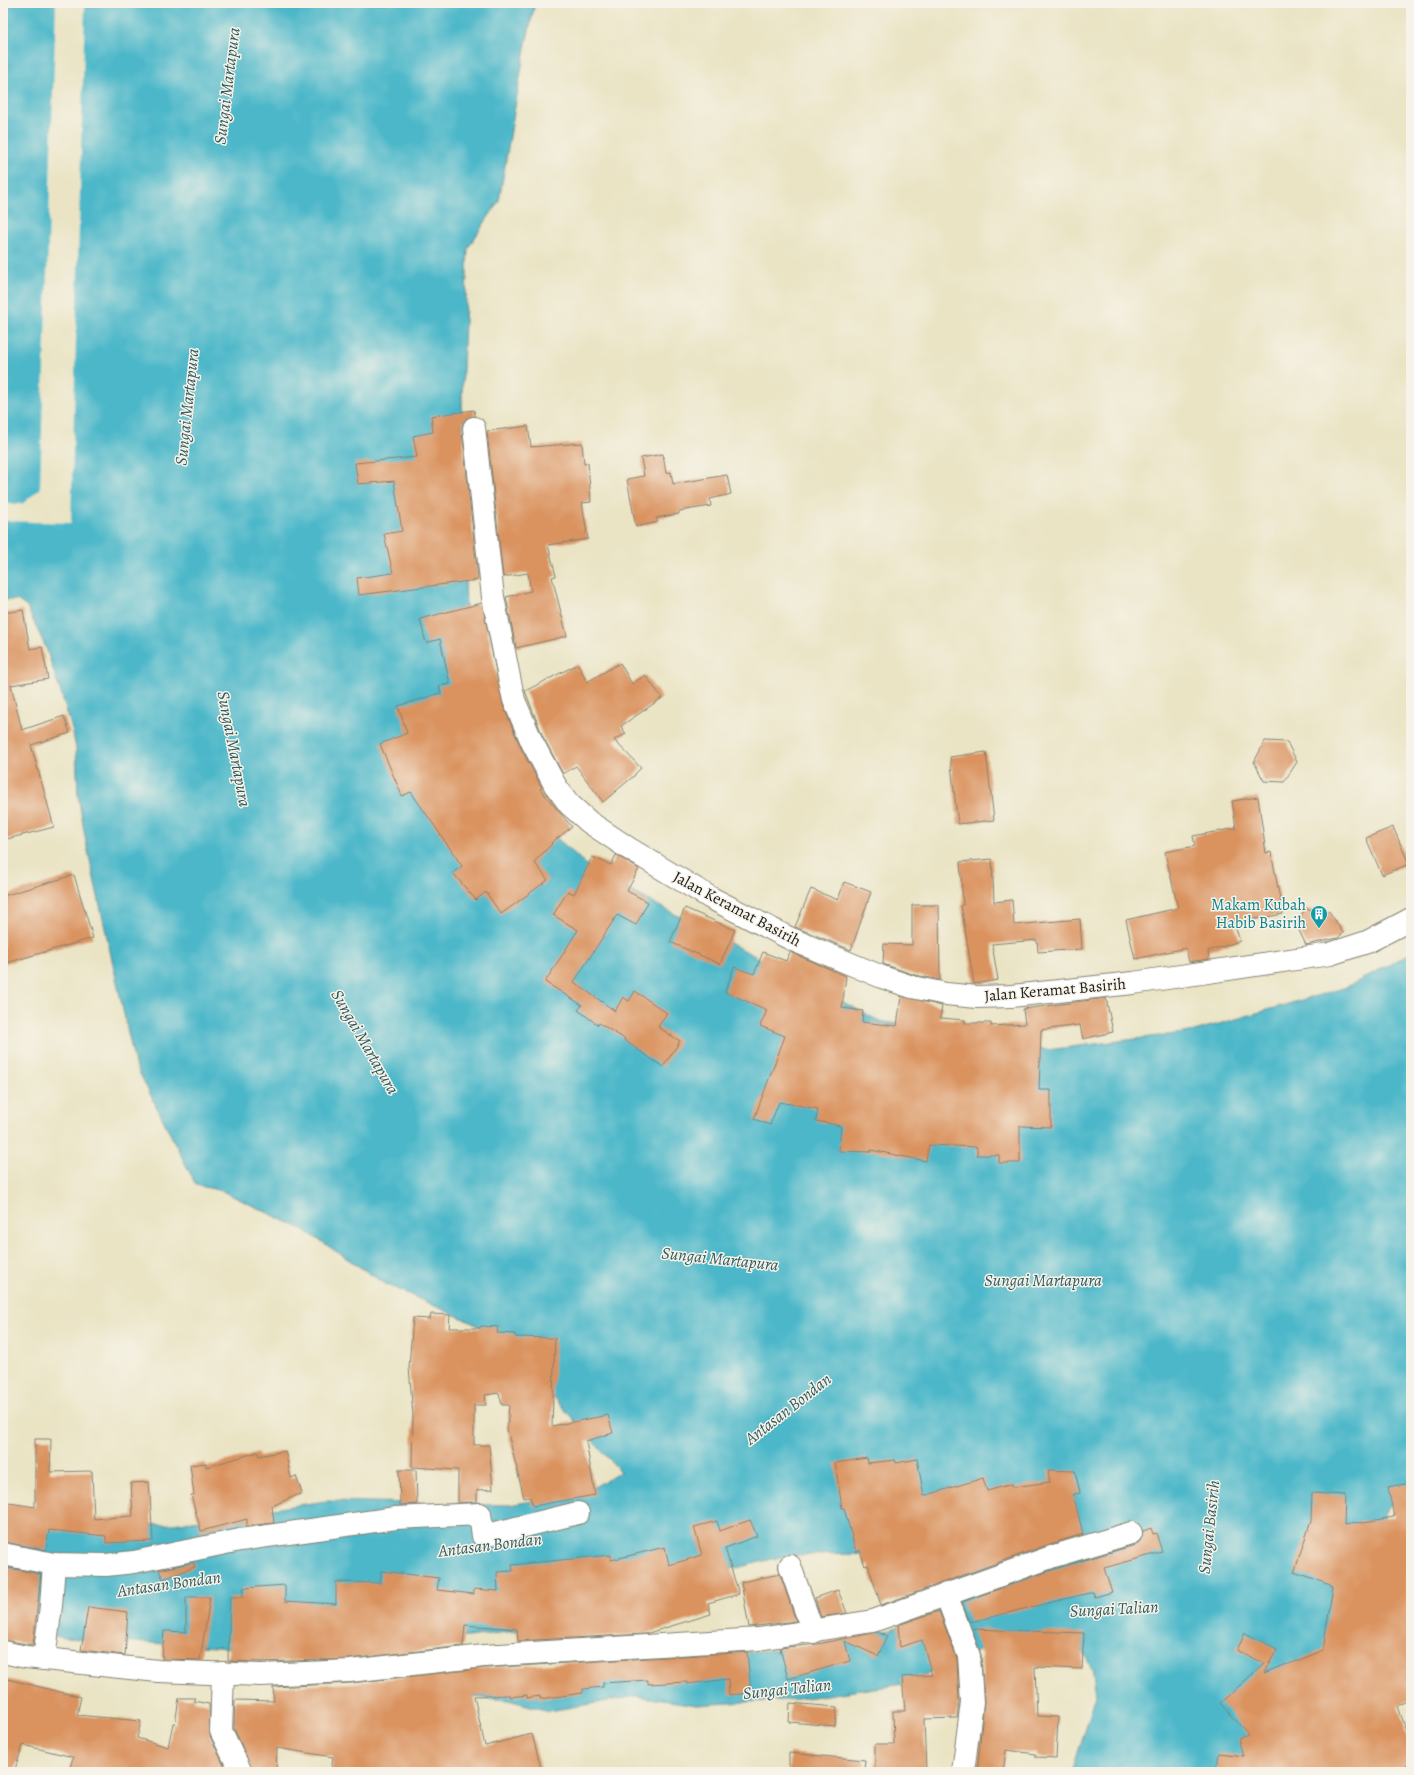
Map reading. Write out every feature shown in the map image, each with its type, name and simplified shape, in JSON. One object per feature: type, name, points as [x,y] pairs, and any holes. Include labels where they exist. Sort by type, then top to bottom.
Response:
[{"type":"street","name":"Jalan Keramat Basirih","points":[[474,428],[493,597],[514,700],[532,742],[555,786],[569,804],[589,822],[628,848],[712,898],[791,939],[882,977],[912,987],[946,994],[977,997],[1011,996],[1140,982],[1330,954],[1367,942],[1411,919]]},
{"type":"street","points":[[3,1554],[54,1564],[106,1565],[134,1562],[240,1540],[396,1518],[480,1514],[483,1536],[578,1513]]},
{"type":"street","points":[[3,1652],[44,1659],[158,1670],[262,1675],[350,1671],[484,1656],[759,1640],[873,1621],[1054,1556],[1130,1533]]},
{"type":"street","points":[[44,1659],[51,1606],[54,1564]]},
{"type":"street","points":[[790,1566],[813,1632]]},
{"type":"street","points":[[946,1594],[969,1656],[972,1702],[964,1772]]},
{"type":"street","points":[[223,1673],[221,1731],[241,1772]]},
{"type":"water","points":[[3,3],[535,3],[525,48],[499,201],[468,248],[462,394],[467,675],[523,808],[596,873],[879,1021],[1047,1050],[1191,1032],[1347,987],[1411,953],[1411,1487],[1406,1489],[1384,1512],[1378,1543],[1381,1604],[1249,1772],[1072,1772],[1096,1695],[1093,1672],[1080,1644],[1017,1634],[903,1684],[798,1699],[696,1705],[636,1696],[549,1711],[508,1700],[474,1697],[408,1772],[413,1705],[656,1658],[806,1648],[890,1630],[957,1598],[962,1588],[948,1568],[880,1554],[788,1555],[696,1578],[585,1622],[335,1654],[64,1638],[3,1625],[3,1515],[91,1527],[173,1524],[326,1501],[509,1505],[585,1492],[621,1472],[534,1376],[479,1326],[384,1283],[304,1230],[222,1191],[196,1185],[135,1064],[86,842],[78,795],[76,748],[72,729],[46,648],[27,607],[17,600],[3,600]]},
{"type":"pier","points":[[56,3],[85,3],[71,523],[3,521],[3,503],[22,504],[40,489]]},
{"type":"building","points":[[474,410],[475,416],[466,418],[462,423],[462,429],[478,580],[359,595],[357,578],[393,573],[384,534],[402,531],[394,481],[358,484],[355,463],[417,457],[413,436],[433,432],[431,416]]},
{"type":"building","points":[[528,426],[531,447],[582,443],[584,464],[588,463],[591,502],[582,503],[588,539],[548,545],[556,576],[552,577],[567,636],[516,648],[506,597],[531,591],[528,573],[503,577],[487,431]]},
{"type":"building","points":[[663,454],[666,473],[671,472],[673,484],[727,475],[731,494],[710,499],[711,506],[679,511],[679,514],[656,518],[658,522],[636,527],[627,479],[644,476],[641,458]]},
{"type":"building","points":[[482,603],[503,705],[521,748],[542,788],[540,789],[572,827],[551,843],[552,844],[534,862],[548,880],[501,914],[486,892],[476,900],[453,873],[462,866],[411,792],[402,796],[380,744],[407,733],[398,706],[441,693],[439,686],[450,684],[440,639],[426,643],[420,619]]},
{"type":"building","points":[[23,610],[30,649],[42,647],[48,679],[11,685],[22,730],[64,716],[70,733],[31,745],[54,827],[3,840],[3,613]]},
{"type":"building","points":[[620,663],[632,684],[645,675],[662,698],[621,726],[626,734],[614,740],[641,768],[635,775],[603,802],[576,766],[563,774],[543,737],[525,691],[578,664],[587,682]]},
{"type":"building","points":[[1265,741],[1287,742],[1297,762],[1284,782],[1264,781],[1254,762]]},
{"type":"building","points":[[986,752],[994,820],[958,824],[950,757]]},
{"type":"building","points":[[1258,797],[1266,853],[1271,852],[1283,914],[1234,923],[1240,941],[1208,951],[1209,959],[1189,962],[1186,948],[1135,959],[1126,920],[1178,908],[1165,852],[1195,846],[1193,836],[1236,828],[1232,801]]},
{"type":"building","points":[[1393,827],[1409,864],[1382,875],[1366,838]]},
{"type":"building","points":[[616,855],[639,869],[627,891],[648,902],[636,925],[617,915],[574,982],[615,1011],[623,997],[629,1001],[635,991],[667,1013],[658,1027],[680,1041],[663,1067],[624,1040],[625,1039],[599,1023],[598,1025],[578,1010],[582,1005],[545,982],[578,930],[553,915],[568,891],[574,894],[592,857],[611,865]]},
{"type":"building","points":[[992,859],[994,902],[1012,900],[1014,925],[1080,919],[1082,949],[1038,952],[1037,940],[992,944],[998,980],[974,984],[961,905],[963,905],[960,862]]},
{"type":"building","points":[[74,875],[93,938],[3,964],[3,896]]},
{"type":"building","points":[[844,882],[871,892],[851,950],[795,927],[811,889],[838,900]]},
{"type":"building","points":[[912,905],[939,905],[940,980],[915,975],[883,964],[884,944],[912,945]]},
{"type":"building","points":[[685,908],[735,930],[720,964],[670,942]]},
{"type":"building","name":"Makam Kubah Habib Basirih","points":[[1305,909],[1329,911],[1343,933],[1338,938],[1306,945],[1296,924]]},
{"type":"building","points":[[763,952],[786,961],[790,952],[846,976],[842,1008],[863,1011],[862,1022],[897,1026],[901,996],[942,1006],[940,1018],[965,1020],[965,1023],[991,1023],[991,1026],[1025,1024],[1023,1009],[1106,998],[1113,1032],[1083,1039],[1080,1025],[1041,1030],[1039,1090],[1051,1090],[1051,1127],[1020,1126],[1020,1163],[999,1163],[999,1155],[977,1155],[977,1147],[929,1145],[926,1161],[871,1150],[871,1152],[839,1151],[841,1126],[816,1121],[818,1109],[779,1102],[770,1125],[754,1119],[785,1036],[760,1026],[767,1010],[725,992],[734,967],[754,974]]},
{"type":"building","points":[[431,1314],[450,1315],[449,1328],[480,1328],[481,1326],[498,1327],[497,1333],[515,1334],[515,1337],[555,1338],[552,1426],[608,1415],[613,1433],[586,1441],[595,1495],[533,1506],[530,1497],[524,1498],[507,1429],[509,1405],[502,1405],[499,1393],[485,1395],[486,1405],[474,1405],[474,1445],[489,1445],[493,1489],[477,1490],[477,1502],[458,1503],[458,1470],[412,1467],[413,1415],[409,1367],[413,1318],[430,1319]]},
{"type":"building","points":[[35,1439],[51,1439],[50,1472],[92,1471],[94,1519],[133,1516],[131,1483],[149,1482],[153,1541],[106,1543],[106,1536],[49,1530],[46,1550],[3,1542],[3,1502],[35,1507]]},
{"type":"building","points":[[285,1451],[291,1478],[296,1476],[302,1493],[272,1506],[274,1523],[247,1526],[247,1519],[201,1531],[191,1495],[194,1495],[190,1465],[206,1463],[206,1467],[258,1452],[259,1456]]},
{"type":"building","points":[[867,1458],[868,1463],[895,1460],[896,1463],[917,1459],[924,1496],[983,1478],[987,1491],[1012,1484],[1013,1487],[1050,1482],[1048,1470],[1075,1471],[1080,1493],[1073,1494],[1083,1534],[1050,1544],[881,1605],[868,1565],[865,1566],[860,1550],[856,1552],[844,1508],[842,1508],[835,1463]]},
{"type":"building","points":[[399,1470],[416,1470],[417,1504],[400,1505]]},
{"type":"building","points":[[1411,1483],[1411,1700],[1398,1706],[1411,1745],[1411,1765],[1390,1772],[1217,1772],[1219,1753],[1243,1756],[1238,1738],[1249,1735],[1220,1703],[1264,1664],[1237,1650],[1245,1633],[1277,1649],[1264,1674],[1323,1650],[1333,1586],[1294,1572],[1311,1521],[1312,1493],[1345,1495],[1344,1525],[1394,1517],[1388,1487]]},
{"type":"building","points":[[750,1520],[757,1536],[725,1548],[739,1594],[708,1603],[711,1614],[645,1634],[518,1641],[517,1629],[465,1625],[463,1646],[349,1659],[261,1662],[228,1661],[230,1597],[243,1597],[243,1588],[285,1585],[285,1601],[336,1604],[336,1582],[381,1583],[381,1571],[439,1578],[437,1590],[474,1594],[474,1589],[498,1591],[497,1572],[513,1571],[512,1565],[611,1555],[611,1560],[665,1547],[669,1565],[702,1555],[694,1527],[717,1521],[720,1531]]},
{"type":"building","points":[[1151,1528],[1153,1534],[1156,1533],[1162,1552],[1104,1568],[1112,1592],[1095,1597],[1093,1592],[970,1622],[962,1602],[1058,1568],[1135,1545],[1140,1541],[1143,1531]]},
{"type":"building","points":[[193,1562],[195,1567],[163,1579],[159,1570]]},
{"type":"building","points":[[3,1567],[41,1574],[33,1645],[3,1640]]},
{"type":"building","points":[[780,1574],[796,1621],[749,1627],[741,1582]]},
{"type":"building","points":[[838,1590],[847,1613],[821,1617],[815,1598]]},
{"type":"building","points":[[186,1597],[210,1597],[200,1660],[162,1659],[164,1631],[186,1632]]},
{"type":"building","points":[[88,1607],[128,1612],[125,1655],[81,1650]]},
{"type":"building","points":[[939,1611],[957,1659],[959,1702],[957,1718],[924,1719],[926,1772],[875,1772],[875,1744],[894,1744],[893,1711],[905,1711],[902,1677],[932,1675],[922,1640],[900,1647],[898,1625]]},
{"type":"building","points":[[972,1629],[1084,1633],[1082,1669],[1035,1667],[1037,1716],[1058,1717],[1056,1758],[1036,1757],[1036,1754],[1006,1750],[1003,1772],[977,1772],[984,1701],[981,1655]]},
{"type":"building","points":[[878,1632],[887,1636],[878,1656],[845,1641],[850,1661],[788,1679],[780,1648],[817,1644]]},
{"type":"building","points":[[747,1652],[751,1693],[729,1695],[728,1679],[687,1684],[687,1682],[648,1684],[648,1680],[603,1683],[603,1687],[583,1689],[583,1693],[540,1699],[540,1696],[527,1698],[527,1695],[510,1697],[510,1695],[474,1696],[485,1746],[532,1734],[542,1772],[331,1772],[333,1757],[277,1748],[276,1772],[253,1772],[234,1728],[235,1700],[274,1701],[273,1687],[351,1683],[485,1668]]},
{"type":"building","points":[[3,1678],[81,1697],[77,1715],[141,1721],[137,1738],[168,1747],[173,1723],[175,1724],[179,1698],[195,1698],[194,1701],[209,1704],[210,1736],[227,1772],[69,1772],[73,1757],[23,1745],[14,1772],[3,1772]]},
{"type":"building","points":[[790,1703],[837,1707],[835,1726],[789,1722]]},
{"type":"building","points":[[789,1753],[865,1760],[864,1772],[789,1772]]},
{"type":"place","name":"Makam Kubah Habib Basirih","points":[[1319,929]]},
{"type":"water label","name":"Sungai Martapura","points":[[227,86]]},
{"type":"water label","name":"Sungai Martapura","points":[[187,407]]},
{"type":"water label","name":"Sungai Martapura","points":[[234,749]]},
{"type":"water label","name":"Sungai Martapura","points":[[365,1042]]},
{"type":"water label","name":"Sungai Martapura","points":[[720,1259]]},
{"type":"water label","name":"Sungai Martapura","points":[[1043,1280]]},
{"type":"water label","name":"Antasan Bondan","points":[[788,1409]]},
{"type":"water label","name":"Sungai Basirih","points":[[1209,1527]]},
{"type":"water label","name":"Antasan Bondan","points":[[490,1545]]},
{"type":"water label","name":"Antasan Bondan","points":[[169,1584]]},
{"type":"water label","name":"Sungai Talian","points":[[1114,1609]]},
{"type":"water label","name":"Sungai Talian","points":[[787,1689]]}]
